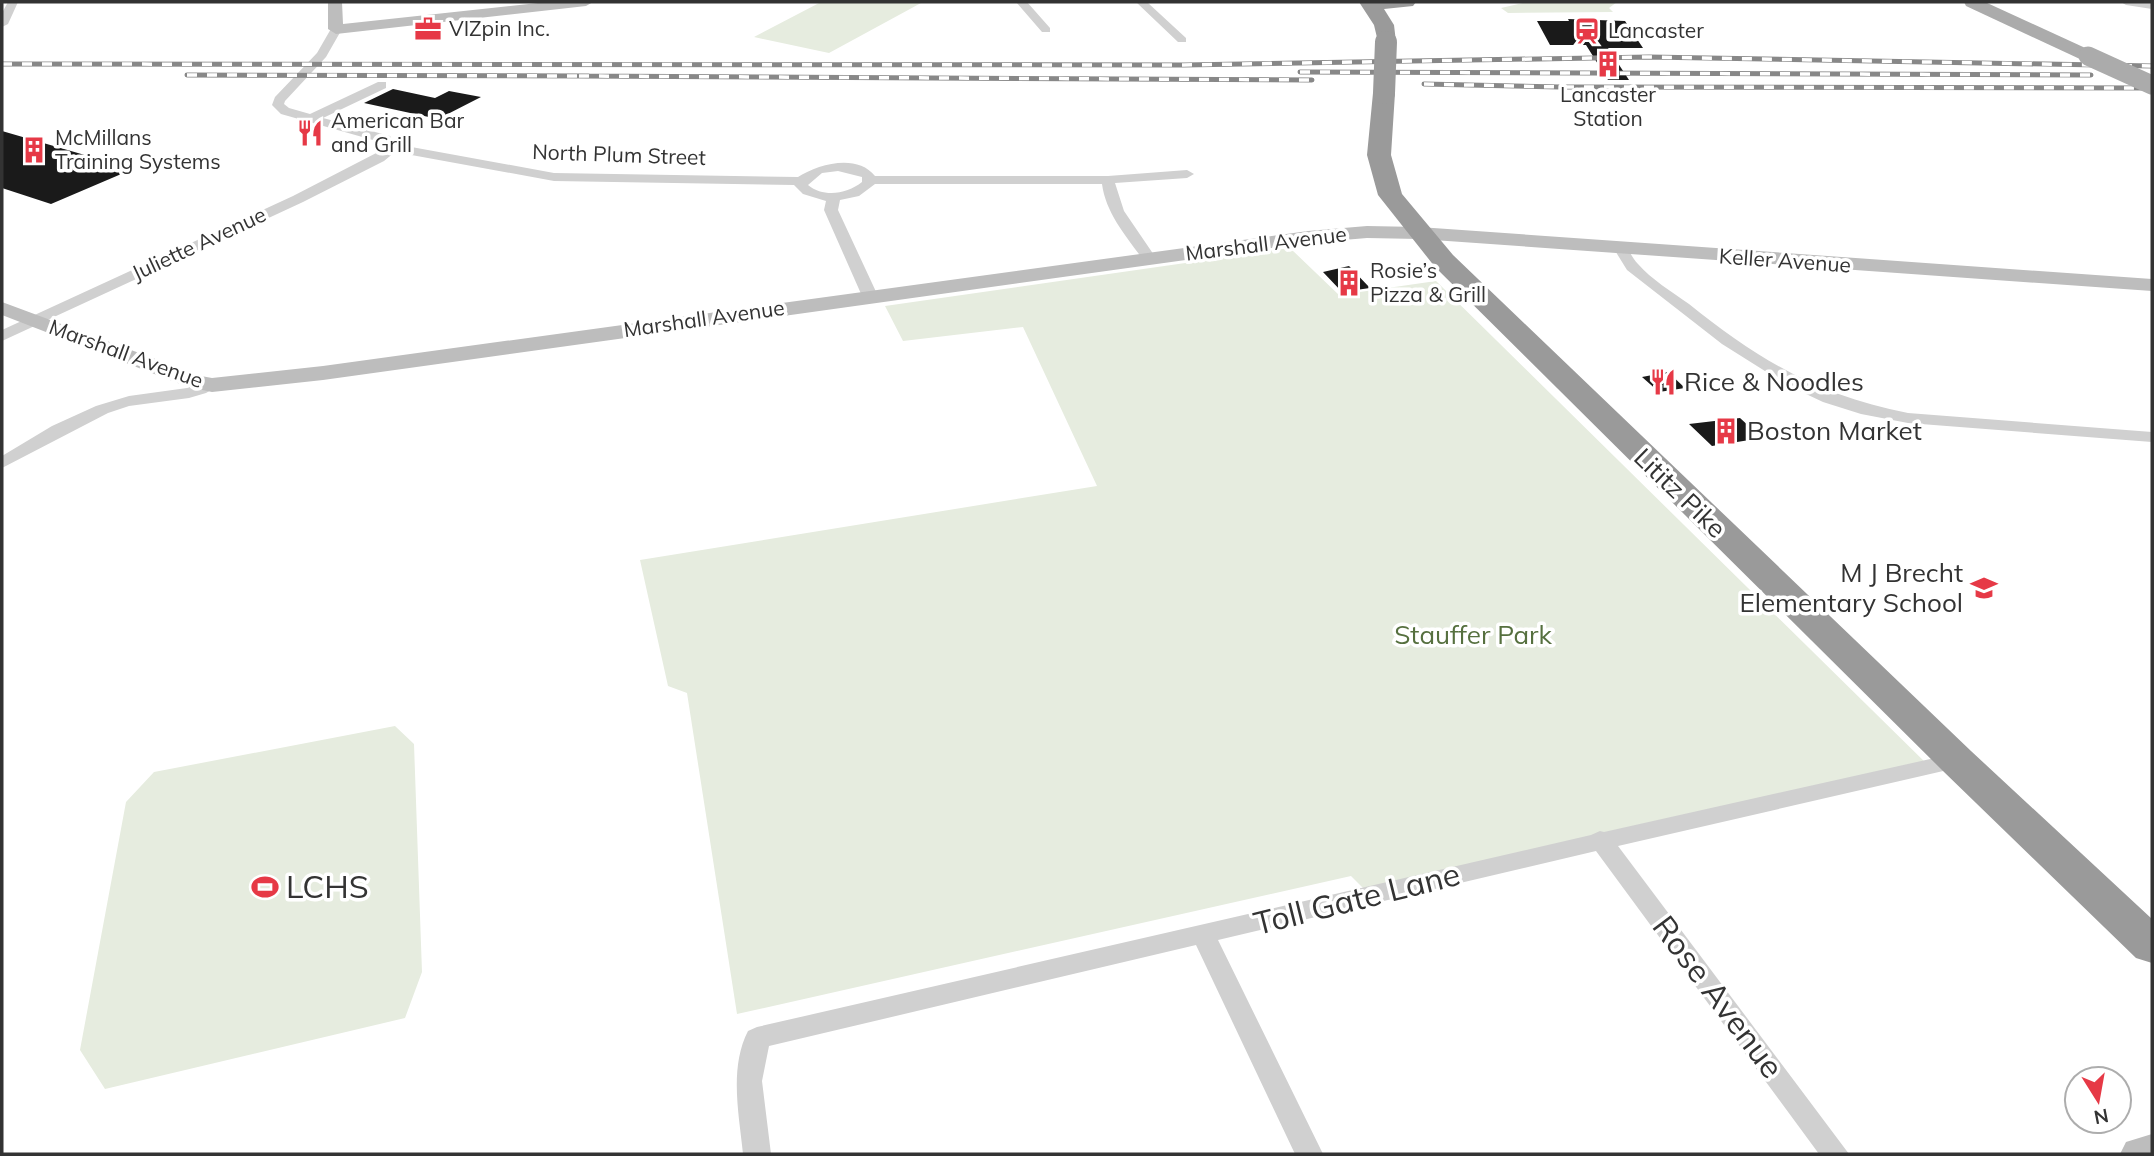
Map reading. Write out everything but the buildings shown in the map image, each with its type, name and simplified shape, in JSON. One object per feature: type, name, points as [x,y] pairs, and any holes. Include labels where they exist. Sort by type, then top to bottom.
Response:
[{"type":"highway","points":[[1370,3],[1406,2]]},
{"type":"highway","name":"Lititz Pike","points":[[1370,3],[1384,25],[1386,42],[1379,156],[1390,195],[1419,233],[1570,386],[2152,946]]},
{"type":"main road","points":[[1972,2],[2152,85]]},
{"type":"main road","name":"Keller Avenue","points":[[1419,233],[1621,249]]},
{"type":"street","points":[[2,24],[13,2]]},
{"type":"street","points":[[335,2],[336,29],[586,2]]},
{"type":"street","points":[[1021,2],[1046,30]]},
{"type":"street","points":[[1141,2],[1182,40]]},
{"type":"street","points":[[2126,2],[2152,6]]},
{"type":"street","name":"North Plum Street","points":[[336,29],[322,55],[278,103],[285,111],[385,139],[391,146],[510,171],[554,177],[801,181],[818,170],[838,167],[862,171],[870,180],[1108,180],[1187,174]]},
{"type":"street","points":[[310,118],[382,85]]},
{"type":"street","name":"Juliette Avenue","points":[[2,336],[298,199],[379,158],[389,151],[391,146]]},
{"type":"street","name":"North Plum Street","points":[[801,181],[805,190],[817,195],[834,196],[857,192],[870,180]]},
{"type":"street","points":[[1108,180],[1109,195],[1115,208],[1149,258]]},
{"type":"street","points":[[834,196],[831,210],[870,296]]},
{"type":"street","name":"Marshall Avenue","points":[[2,308],[196,382],[212,385],[315,374],[1338,234],[1419,233]]},
{"type":"street","points":[[1621,249],[1632,267],[1749,358],[1805,389],[1833,400],[1871,412],[1908,418],[2152,437]]},
{"type":"street","name":"Keller Avenue","points":[[1621,249],[2152,285]]},
{"type":"street","points":[[2,463],[102,408],[197,392],[212,385]]},
{"type":"street","name":"Toll Gate Lane","points":[[757,1154],[750,1082],[757,1038],[1204,936],[1600,839],[1957,761]]},
{"type":"street","name":"Rose Avenue","points":[[1600,839],[1835,1154]]},
{"type":"street","points":[[1204,936],[1309,1154]]},
{"type":"street","points":[[2140,1154],[2152,1150]]},
{"type":"green space","points":[[821,2],[921,3],[829,53],[754,37]]},
{"type":"green space","points":[[1527,2],[1617,2],[1609,8],[1613,12],[1508,13],[1501,8]]},
{"type":"green space","name":"Stauffer Park","points":[[1290,248],[1339,295],[1436,281],[1930,767],[1370,895],[1351,876],[737,1014],[687,693],[668,686],[640,560],[1097,486],[1023,327],[903,341],[885,306]]},
{"type":"green space","name":"LCHS","points":[[395,726],[414,744],[422,972],[405,1018],[105,1089],[80,1050],[126,802],[154,772]]},
{"type":"railway","points":[[2,64],[1184,65],[1649,57],[2152,66]]},
{"type":"railway","points":[[1300,72],[2091,75]]},
{"type":"railway","points":[[187,75],[589,76]]},
{"type":"railway","points":[[579,76],[1312,80]]},
{"type":"railway","points":[[1424,84],[1560,87],[2152,88]]},
{"type":"place","name":"VIZpin Inc.","points":[[428,29]]},
{"type":"place","name":"Lancaster","points":[[1587,31]]},
{"type":"place","name":"Lancaster Station","points":[[1608,64]]},
{"type":"place","name":"American Bar and Grill","points":[[310,133]]},
{"type":"place","name":"McMillans Training Systems","points":[[34,150]]},
{"type":"place","name":"Rosie’s Pizza & Grill","points":[[1349,283]]},
{"type":"place","name":"Rice & Noodles","points":[[1663,382]]},
{"type":"place","name":"Boston Market","points":[[1726,431]]},
{"type":"place","name":"M J Brecht Elementary School","points":[[1984,588]]},
{"type":"place","name":"LCHS","points":[[265,887]]}]
